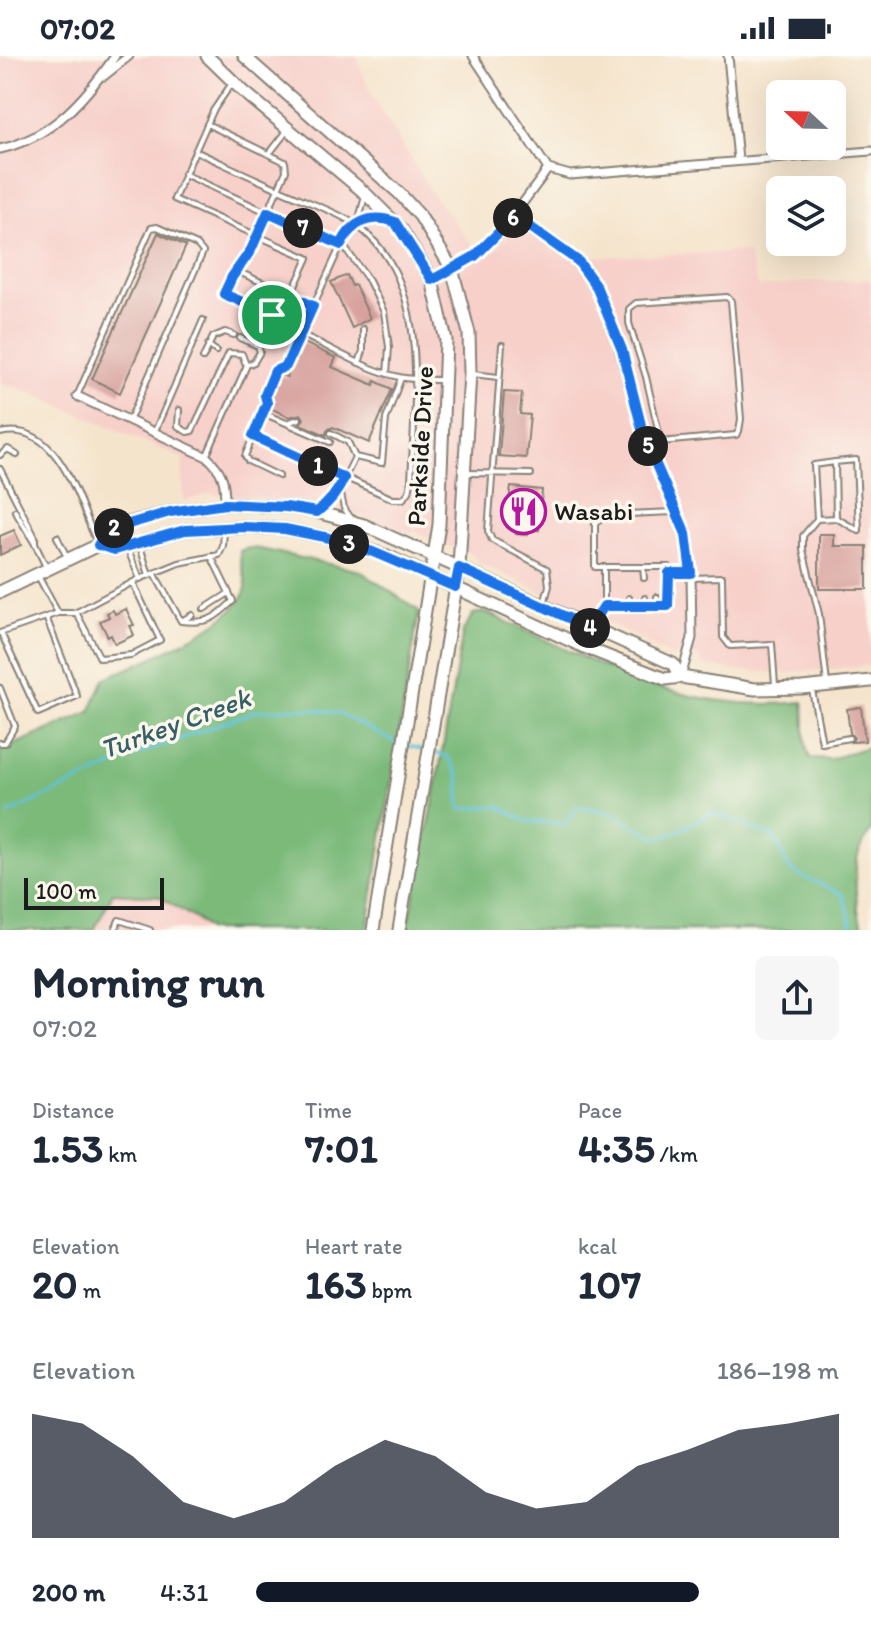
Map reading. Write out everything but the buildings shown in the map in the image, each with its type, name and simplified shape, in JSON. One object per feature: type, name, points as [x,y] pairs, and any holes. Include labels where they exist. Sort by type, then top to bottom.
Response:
[{"type":"street","points":[[99,80],[115,56]]},
{"type":"street","points":[[0,149],[13,146],[58,123],[99,80],[129,56]]},
{"type":"street","name":"Parkside Drive","points":[[207,56],[395,222],[432,280],[446,340],[439,525],[373,930]]},
{"type":"street","name":"Parkside Drive","points":[[244,56],[399,193],[427,226],[452,269],[469,333],[470,373],[459,568],[399,930]]},
{"type":"street","points":[[473,56],[548,169],[570,175],[871,151]]},
{"type":"street","points":[[728,56],[738,160]]},
{"type":"street","points":[[432,280],[475,256],[515,216],[548,169]]},
{"type":"street","points":[[515,216],[578,261],[596,286],[622,350],[648,446],[686,534],[691,576],[692,638],[681,677]]},
{"type":"street","points":[[446,380],[470,373]]},
{"type":"street","points":[[77,396],[206,457],[220,468],[226,482],[224,527]]},
{"type":"street","points":[[0,592],[69,561],[98,545],[108,530],[125,524],[170,512],[225,504],[286,507],[354,522],[435,556],[673,664],[681,677]]},
{"type":"street","points":[[98,545],[115,550],[185,530],[224,527],[265,527],[309,533],[387,556],[584,647],[665,679],[681,677],[740,687],[776,689],[871,681]]},
{"type":"lane","points":[[233,81],[207,124],[174,199],[308,258],[291,295]]},
{"type":"lane","points":[[207,124],[286,165],[251,250],[224,294],[272,315],[283,292]]},
{"type":"lane","points":[[269,154],[289,129]]},
{"type":"lane","points":[[195,151],[356,225],[377,246],[397,276],[409,309],[416,361],[409,492],[398,501],[253,436]]},
{"type":"lane","points":[[184,174],[341,245],[369,281],[384,312],[389,347],[387,374]]},
{"type":"lane","points":[[279,476],[248,461],[245,456],[267,403],[265,395],[275,371],[286,366],[345,236],[356,225],[362,212],[365,193]]},
{"type":"lane","points":[[356,225],[377,218],[395,222]]},
{"type":"lane","points":[[77,396],[151,228],[157,227],[197,245],[203,252],[129,421]]},
{"type":"lane","points":[[237,271],[313,306]]},
{"type":"lane","points":[[648,446],[736,435],[739,431],[741,419],[731,301],[727,297],[636,303],[629,309],[629,323],[661,442]]},
{"type":"lane","points":[[154,433],[203,320]]},
{"type":"lane","points":[[359,363],[363,351],[363,329]]},
{"type":"lane","points":[[203,358],[213,337],[219,333],[237,336],[260,349],[254,362],[247,365],[206,457]]},
{"type":"lane","points":[[300,334],[387,374],[401,378],[446,380]]},
{"type":"lane","points":[[208,345],[225,359]]},
{"type":"lane","points":[[502,345],[489,536],[547,569],[549,586],[543,606]]},
{"type":"lane","points":[[179,410],[178,426],[187,432],[192,431],[229,353],[242,354],[247,365]]},
{"type":"lane","points":[[470,373],[498,377]]},
{"type":"lane","points":[[355,457],[382,463],[386,419],[401,378]]},
{"type":"lane","points":[[263,413],[330,442]]},
{"type":"lane","points":[[285,424],[299,419]]},
{"type":"lane","points":[[0,433],[11,430],[40,438],[63,463],[98,545]]},
{"type":"lane","points":[[331,433],[348,442],[355,457]]},
{"type":"lane","points":[[0,455],[8,449],[17,455]]},
{"type":"lane","points":[[317,512],[329,503],[355,457]]},
{"type":"lane","points":[[817,519],[814,465],[856,460],[859,531],[836,518],[817,519],[812,521],[803,536],[803,550],[819,614],[827,686]]},
{"type":"lane","points":[[835,462],[836,518]]},
{"type":"lane","points":[[0,469],[35,537],[43,573],[58,613]]},
{"type":"lane","points":[[465,473],[531,474]]},
{"type":"lane","points":[[340,487],[344,508],[354,522]]},
{"type":"lane","points":[[15,511],[35,544]]},
{"type":"lane","points":[[604,606],[668,606],[669,567],[595,567],[595,524],[604,515],[677,512]]},
{"type":"lane","points":[[46,617],[77,696],[38,713],[1,633],[46,617],[58,613],[76,612],[140,579],[188,560],[219,555],[224,527]]},
{"type":"lane","points":[[57,537],[69,561]]},
{"type":"lane","points":[[139,542],[152,574],[181,621]]},
{"type":"lane","points":[[126,546],[140,579]]},
{"type":"lane","points":[[181,621],[202,624],[233,601],[211,556]]},
{"type":"lane","points":[[590,628],[604,606],[604,567]]},
{"type":"lane","points":[[617,567],[617,577]]},
{"type":"lane","points":[[629,567],[629,577]]},
{"type":"lane","points":[[643,567],[644,578]]},
{"type":"lane","points":[[657,567],[657,576]]},
{"type":"lane","points":[[669,573],[722,577],[723,637],[730,646],[772,644],[776,689]]},
{"type":"lane","points":[[76,612],[100,658],[131,655],[160,640],[133,583]]},
{"type":"lane","points":[[204,609],[229,593]]},
{"type":"lane","points":[[657,597],[658,606]]},
{"type":"lane","points":[[617,598],[617,606]]},
{"type":"lane","points":[[629,598],[629,606]]},
{"type":"lane","points":[[645,598],[645,606]]},
{"type":"lane","points":[[181,621],[192,615]]},
{"type":"lane","points":[[812,687],[822,743],[849,738]]},
{"type":"lane","points":[[0,688],[15,726],[5,743],[0,743]]},
{"type":"lane","points":[[115,930],[119,920],[150,930]]},
{"type":"shaded area","points":[[0,56],[356,56],[372,95],[432,193],[483,259],[497,249],[524,214],[590,257],[747,252],[759,287],[815,281],[871,280],[871,665],[786,673],[709,666],[702,664],[698,657],[682,651],[670,655],[603,620],[479,563],[473,554],[429,540],[419,532],[404,532],[361,516],[295,501],[210,494],[184,501],[182,458],[16,387],[0,384]]},
{"type":"shaded area","points":[[112,893],[158,896],[209,930],[94,930]]},
{"type":"green space","points":[[247,548],[360,571],[419,611],[367,930],[209,930],[158,896],[113,893],[94,930],[0,930],[0,751],[90,712],[104,679],[185,641],[226,615],[240,601],[246,587],[240,551]]},
{"type":"green space","points":[[485,612],[601,665],[675,692],[757,704],[803,702],[810,758],[831,759],[871,746],[871,830],[858,855],[856,876],[857,904],[863,930],[407,930],[434,799],[463,631],[473,614]]},
{"type":"waterway","name":"Turkey Creek","points":[[9,813],[136,755],[255,711],[300,708],[338,713],[395,742],[424,750]]},
{"type":"waterway","name":"Turkey Creek","points":[[432,752],[448,757],[459,777],[460,809],[499,806],[526,821],[565,824],[578,806],[611,813],[657,838],[674,833],[711,813],[773,836],[791,871],[842,894],[852,930]]},
{"type":"place","name":"Wasabi","points":[[523,511]]},
{"type":"route","points":[[268,212],[341,245],[345,236],[363,220],[377,218],[395,222],[432,280],[475,256],[515,216],[578,261],[596,286],[622,350],[644,437],[686,534],[691,573],[669,573],[668,606],[604,606],[590,628],[459,568],[455,587],[387,556],[309,533],[265,527],[185,530],[115,550],[98,545],[108,530],[170,512],[225,504],[317,512],[333,498],[344,478],[253,436],[267,403],[265,395],[275,371],[286,366],[313,306],[283,292],[272,315],[224,294],[251,250],[268,212]]}]
